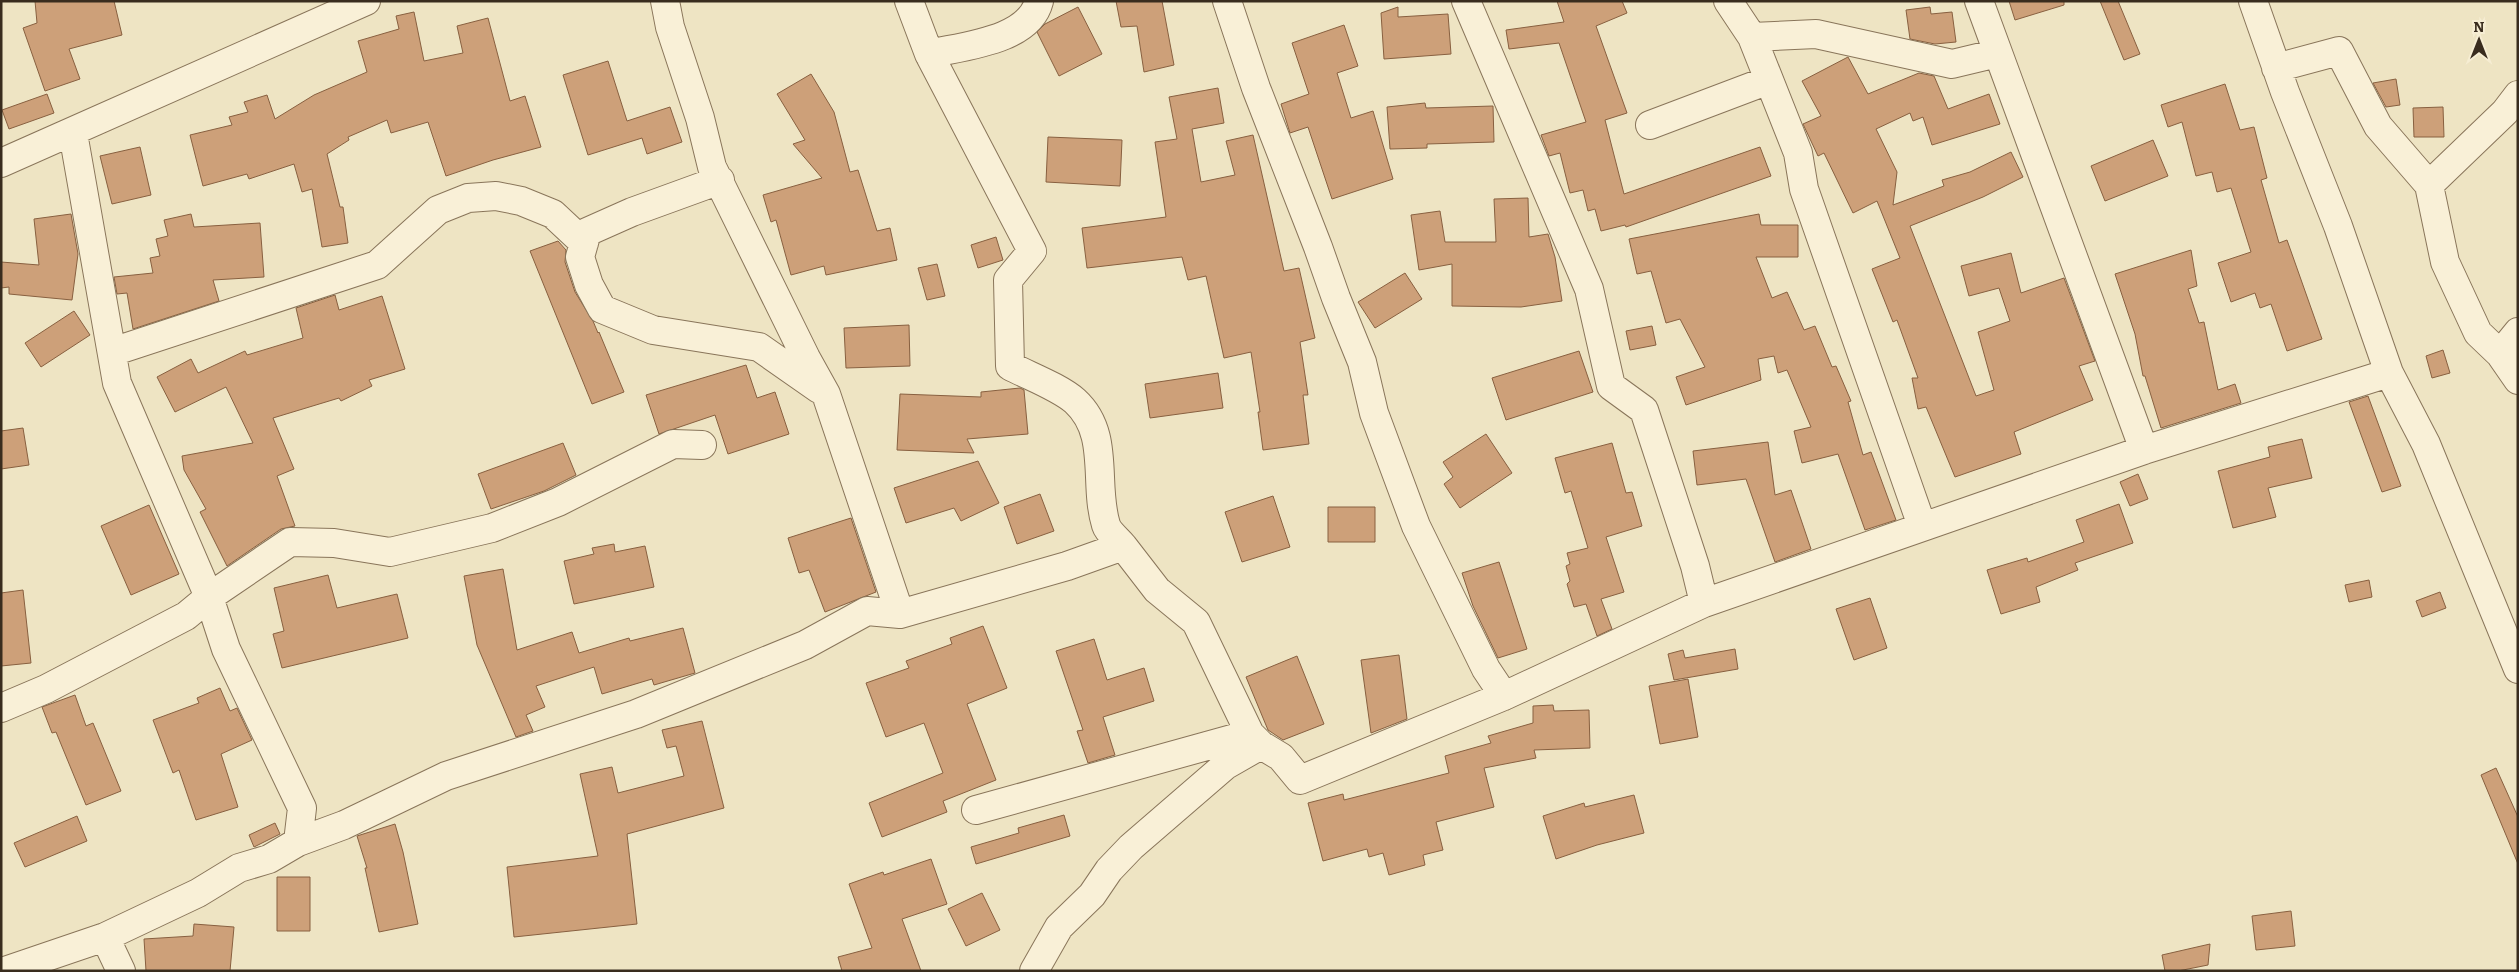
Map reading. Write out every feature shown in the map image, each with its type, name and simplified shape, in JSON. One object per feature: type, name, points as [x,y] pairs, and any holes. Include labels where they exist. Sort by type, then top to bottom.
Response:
[{"type":"street","points":[[1,164],[366,1]]},
{"type":"street","points":[[665,1],[670,27],[700,118],[712,167],[806,358],[826,394],[900,614]]},
{"type":"street","points":[[910,1],[929,54],[1032,251],[1008,280],[1010,366],[1073,400],[1087,414],[1100,452],[1100,484],[1106,527],[1157,590],[1196,622],[1256,740],[1281,757],[1300,780],[1504,696],[1704,603],[2144,450],[2389,373]]},
{"type":"street","points":[[929,54],[1010,34],[1036,11],[1039,1]]},
{"type":"street","points":[[1226,1],[1256,88],[1362,362],[1374,413],[1416,526],[1486,669],[1504,696]]},
{"type":"street","points":[[1466,1],[1589,289],[1611,386],[1644,410],[1695,566],[1704,603]]},
{"type":"street","points":[[1728,1],[1752,37],[1798,153],[1804,189],[1922,526]]},
{"type":"street","points":[[1979,1],[2144,450]]},
{"type":"street","points":[[2253,1],[2276,68],[2338,226],[2389,373],[2426,444],[2518,669]]},
{"type":"street","points":[[1752,37],[1816,34],[1952,64],[1998,53]]},
{"type":"street","points":[[2276,68],[2339,51],[2378,126],[2429,185],[2445,262],[2478,333],[2500,354],[2518,380]]},
{"type":"street","points":[[1650,125],[1769,80]]},
{"type":"street","points":[[2429,185],[2505,112],[2518,95]]},
{"type":"street","points":[[73,133],[117,383],[209,597],[226,649],[302,808],[298,842]]},
{"type":"street","points":[[720,180],[632,212],[587,232],[580,257],[589,285],[602,309],[653,330],[759,348],[826,394]]},
{"type":"street","points":[[112,352],[377,265],[438,210],[468,198],[496,196],[529,204],[553,214],[584,243]]},
{"type":"street","points":[[2500,354],[2518,332]]},
{"type":"street","points":[[1,708],[46,689],[186,616],[209,597],[290,542],[334,544],[390,552],[492,528],[558,502],[673,444],[702,445]]},
{"type":"street","points":[[5,971],[105,936],[198,893],[239,868],[269,859],[298,842],[344,825],[446,776],[636,714],[805,645],[867,611],[900,614],[1067,566],[1123,546]]},
{"type":"street","points":[[976,810],[1256,740]]},
{"type":"street","points":[[1034,971],[1059,927],[1092,895],[1109,870],[1131,847],[1256,740]]},
{"type":"street","points":[[302,808],[344,825]]},
{"type":"street","points":[[105,936],[121,971]]},
{"type":"building","points":[[35,1],[114,1],[122,35],[69,49],[80,79],[45,91],[23,28],[37,23]]},
{"type":"building","points":[[1116,1],[1162,1],[1174,65],[1144,72],[1137,26],[1121,27]]},
{"type":"building","points":[[1557,1],[1622,1],[1627,13],[1596,26],[1627,113],[1605,120],[1624,194],[1760,147],[1771,176],[1626,227],[1625,225],[1601,231],[1595,209],[1588,211],[1583,190],[1570,193],[1560,153],[1549,156],[1541,135],[1586,122],[1559,43],[1509,49],[1506,30],[1564,22]]},
{"type":"building","points":[[2009,1],[2064,1],[2064,5],[2015,20]]},
{"type":"building","points":[[2100,1],[2118,1],[2140,54],[2124,60]]},
{"type":"building","points":[[1078,7],[1102,54],[1059,76],[1037,32],[1045,24]]},
{"type":"building","points":[[1398,7],[1398,17],[1448,14],[1451,54],[1384,59],[1381,13]]},
{"type":"building","points":[[1930,7],[1931,14],[1952,12],[1956,42],[1935,44],[1910,39],[1906,10]]},
{"type":"building","points":[[414,12],[424,61],[463,53],[457,26],[488,18],[510,101],[525,96],[541,147],[493,160],[446,176],[428,122],[391,133],[387,120],[348,137],[349,140],[327,154],[340,207],[343,207],[348,243],[322,247],[312,189],[302,192],[294,164],[249,179],[247,174],[203,186],[190,135],[232,125],[229,117],[248,112],[244,102],[267,95],[275,119],[314,95],[367,72],[358,41],[399,29],[396,16]]},
{"type":"building","points":[[1344,25],[1358,66],[1337,73],[1351,118],[1373,111],[1393,179],[1332,199],[1308,127],[1290,133],[1281,104],[1309,94],[1292,43]]},
{"type":"building","points":[[1848,57],[1868,94],[1919,73],[1934,76],[1948,109],[1989,94],[2000,124],[1932,145],[1923,117],[1913,121],[1910,113],[1876,129],[1897,172],[1893,205],[1944,186],[1942,180],[1970,172],[2011,152],[2023,177],[1983,197],[1910,226],[1976,396],[1994,390],[1978,332],[2010,321],[1999,288],[1969,296],[1961,266],[2011,253],[2021,293],[2064,278],[2095,361],[2079,366],[2093,400],[2014,432],[2021,454],[1955,477],[1926,407],[1918,409],[1912,378],[1918,378],[1897,320],[1893,322],[1872,269],[1900,258],[1877,201],[1853,213],[1824,153],[1818,156],[1803,124],[1821,116],[1802,81]]},
{"type":"building","points":[[608,61],[627,121],[670,107],[682,142],[647,154],[642,138],[588,155],[563,75]]},
{"type":"building","points":[[811,74],[834,112],[850,172],[858,170],[877,231],[890,228],[897,260],[826,275],[824,266],[791,275],[776,220],[771,222],[763,195],[822,178],[793,144],[805,140],[777,94]]},
{"type":"building","points":[[2396,79],[2400,105],[2386,107],[2373,83]]},
{"type":"building","points":[[2225,84],[2240,130],[2254,127],[2267,178],[2261,180],[2279,243],[2287,240],[2322,339],[2287,351],[2271,304],[2260,308],[2255,293],[2231,302],[2218,263],[2251,252],[2231,188],[2217,192],[2212,172],[2196,176],[2182,122],[2168,127],[2161,105]]},
{"type":"building","points":[[1218,88],[1224,123],[1192,129],[1201,182],[1235,175],[1226,141],[1253,135],[1284,271],[1299,268],[1315,338],[1300,342],[1308,395],[1303,395],[1309,444],[1263,450],[1258,412],[1260,412],[1251,352],[1224,358],[1206,276],[1188,280],[1182,257],[1087,268],[1082,228],[1166,217],[1155,142],[1177,139],[1169,97]]},
{"type":"building","points":[[47,94],[54,113],[9,129],[2,110]]},
{"type":"building","points":[[1425,103],[1426,108],[1493,106],[1494,142],[1427,144],[1427,148],[1390,149],[1387,107]]},
{"type":"building","points":[[2443,107],[2444,137],[2414,137],[2413,108]]},
{"type":"building","points":[[1048,137],[1122,140],[1120,186],[1046,182]]},
{"type":"building","points":[[2153,140],[2168,176],[2105,201],[2091,166]]},
{"type":"building","points":[[140,147],[151,195],[112,204],[100,156]]},
{"type":"building","points":[[1528,198],[1529,237],[1548,234],[1555,257],[1562,301],[1521,307],[1452,306],[1452,264],[1419,270],[1411,215],[1440,211],[1445,242],[1496,242],[1494,199]]},
{"type":"building","points":[[71,214],[78,254],[72,300],[9,294],[9,287],[1,288],[1,262],[39,265],[34,219]]},
{"type":"building","points":[[191,214],[194,227],[260,223],[264,277],[213,280],[219,301],[133,329],[127,293],[117,294],[114,277],[153,273],[150,258],[160,256],[156,239],[168,236],[164,220]]},
{"type":"building","points":[[1759,214],[1761,225],[1798,225],[1798,257],[1756,257],[1772,298],[1787,292],[1804,330],[1815,326],[1832,367],[1836,366],[1851,401],[1848,402],[1863,455],[1871,452],[1896,520],[1865,530],[1838,454],[1802,463],[1794,431],[1811,427],[1787,370],[1778,373],[1774,356],[1758,359],[1761,380],[1686,405],[1676,377],[1705,367],[1680,319],[1666,323],[1651,271],[1637,274],[1629,239]]},
{"type":"building","points":[[996,237],[1003,260],[978,268],[971,245]]},
{"type":"building","points":[[558,241],[566,250],[565,262],[575,292],[599,332],[624,392],[592,404],[530,251]]},
{"type":"building","points":[[2191,250],[2197,286],[2188,289],[2199,323],[2204,322],[2218,390],[2235,384],[2241,403],[2161,428],[2145,376],[2143,376],[2135,334],[2115,274]]},
{"type":"building","points":[[937,264],[945,296],[927,300],[918,268]]},
{"type":"building","points":[[1405,273],[1422,299],[1375,328],[1358,302]]},
{"type":"building","points":[[335,295],[339,310],[382,296],[405,369],[369,380],[372,386],[341,401],[339,398],[273,418],[294,469],[277,476],[295,526],[281,529],[227,566],[200,512],[206,509],[184,470],[182,456],[253,443],[226,387],[175,412],[157,377],[191,359],[198,373],[245,351],[247,355],[303,338],[296,308]]},
{"type":"building","points":[[74,311],[90,335],[41,367],[25,343]]},
{"type":"building","points":[[909,325],[910,366],[846,368],[844,328]]},
{"type":"building","points":[[1652,326],[1656,345],[1630,350],[1626,331]]},
{"type":"building","points":[[2443,350],[2450,373],[2432,378],[2426,356]]},
{"type":"building","points":[[1579,351],[1593,392],[1506,420],[1492,378]]},
{"type":"building","points":[[746,365],[757,398],[775,392],[789,434],[728,454],[715,415],[659,434],[646,395]]},
{"type":"building","points":[[1218,373],[1223,408],[1150,418],[1145,384]]},
{"type":"building","points":[[1020,388],[1024,390],[1028,434],[967,439],[974,453],[897,450],[900,394],[981,397],[981,392]]},
{"type":"building","points":[[2368,396],[2401,486],[2382,492],[2349,402]]},
{"type":"building","points":[[23,428],[29,465],[1,469],[1,431]]},
{"type":"building","points":[[1486,434],[1512,473],[1460,508],[1444,484],[1453,477],[1443,462]]},
{"type":"building","points":[[2302,439],[2312,478],[2268,488],[2276,517],[2233,528],[2218,471],[2270,457],[2268,447]]},
{"type":"building","points":[[1768,442],[1775,495],[1791,490],[1811,549],[1775,562],[1746,479],[1697,485],[1693,451]]},
{"type":"building","points":[[563,443],[576,475],[544,491],[491,509],[478,474]]},
{"type":"building","points":[[1612,443],[1626,493],[1632,492],[1642,526],[1606,537],[1624,592],[1601,599],[1612,629],[1597,636],[1586,604],[1574,607],[1567,584],[1570,581],[1566,566],[1570,564],[1567,553],[1588,548],[1571,491],[1565,493],[1555,458]]},
{"type":"building","points":[[978,461],[999,503],[961,521],[954,508],[906,523],[894,488]]},
{"type":"building","points":[[2138,474],[2148,499],[2130,506],[2120,482]]},
{"type":"building","points":[[1040,494],[1054,531],[1017,544],[1004,507]]},
{"type":"building","points":[[1273,496],[1290,547],[1242,562],[1225,512]]},
{"type":"building","points":[[2119,504],[2133,543],[2075,563],[2078,570],[2036,587],[2040,602],[2001,614],[1987,570],[2027,558],[2028,562],[2084,542],[2076,520]]},
{"type":"building","points":[[149,505],[179,574],[131,595],[101,526]]},
{"type":"building","points":[[1328,507],[1375,507],[1375,542],[1328,542]]},
{"type":"building","points":[[851,518],[876,592],[825,612],[809,570],[799,573],[788,538]]},
{"type":"building","points":[[614,544],[615,552],[645,546],[654,587],[574,604],[564,561],[594,554],[592,548]]},
{"type":"building","points":[[1499,562],[1527,649],[1498,658],[1473,606],[1462,573]]},
{"type":"building","points":[[503,569],[517,650],[572,632],[579,653],[629,638],[630,641],[683,628],[695,673],[654,685],[652,679],[602,694],[594,667],[536,686],[545,707],[526,715],[533,731],[516,737],[477,645],[464,576]]},
{"type":"building","points":[[328,575],[337,608],[397,594],[408,638],[282,668],[273,634],[284,631],[274,588]]},
{"type":"building","points":[[2369,580],[2372,597],[2349,602],[2345,585]]},
{"type":"building","points":[[23,590],[31,663],[1,666],[1,593]]},
{"type":"building","points":[[2440,592],[2446,608],[2422,617],[2416,601]]},
{"type":"building","points":[[1870,598],[1887,648],[1854,660],[1836,609]]},
{"type":"building","points":[[983,626],[1007,688],[967,704],[996,780],[943,801],[947,812],[882,837],[869,803],[943,773],[924,723],[886,737],[866,683],[909,668],[906,661],[952,644],[950,638]]},
{"type":"building","points":[[1094,639],[1107,680],[1144,668],[1154,701],[1103,717],[1115,755],[1088,763],[1077,731],[1083,730],[1056,651]]},
{"type":"building","points":[[1735,649],[1738,669],[1674,680],[1668,654],[1683,650],[1685,658]]},
{"type":"building","points":[[1399,655],[1407,719],[1371,733],[1361,660]]},
{"type":"building","points":[[1297,656],[1324,724],[1283,740],[1268,730],[1246,677]]},
{"type":"building","points":[[1688,679],[1698,737],[1660,744],[1649,686]]},
{"type":"building","points":[[220,688],[230,711],[237,708],[252,740],[221,754],[238,807],[196,820],[179,770],[173,773],[153,720],[199,703],[197,698]]},
{"type":"building","points":[[75,695],[86,726],[93,723],[121,791],[86,805],[56,732],[52,733],[42,707]]},
{"type":"building","points":[[1553,705],[1554,711],[1589,710],[1590,748],[1534,750],[1536,758],[1484,768],[1494,807],[1436,822],[1443,850],[1423,855],[1425,865],[1389,875],[1383,853],[1369,857],[1367,849],[1323,861],[1308,803],[1343,794],[1344,800],[1449,773],[1445,756],[1491,743],[1488,736],[1533,723],[1533,706]]},
{"type":"building","points":[[702,721],[724,808],[627,834],[637,924],[514,937],[507,867],[598,856],[580,774],[612,767],[618,793],[684,776],[676,746],[667,748],[662,730]]},
{"type":"building","points":[[2496,768],[2518,817],[2518,864],[2481,775]]},
{"type":"building","points":[[1634,795],[1644,833],[1597,845],[1556,859],[1543,816],[1584,803],[1585,807]]},
{"type":"building","points":[[1064,815],[1070,836],[976,864],[971,847],[1019,833],[1018,828]]},
{"type":"building","points":[[77,816],[87,841],[25,867],[14,843]]},
{"type":"building","points":[[275,823],[280,834],[254,847],[249,835]]},
{"type":"building","points":[[395,824],[403,852],[418,924],[379,932],[365,868],[367,868],[357,836]]},
{"type":"building","points":[[931,859],[947,904],[902,919],[921,971],[842,971],[838,957],[872,948],[849,884],[883,872],[884,875]]},
{"type":"building","points":[[277,877],[310,877],[310,931],[277,931]]},
{"type":"building","points":[[982,893],[1000,930],[966,946],[948,909]]},
{"type":"building","points":[[2291,911],[2295,946],[2256,950],[2252,916]]},
{"type":"building","points":[[194,924],[234,927],[230,971],[146,971],[144,939],[193,936]]},
{"type":"building","points":[[2210,944],[2208,965],[2178,971],[2165,971],[2162,955]]}]
